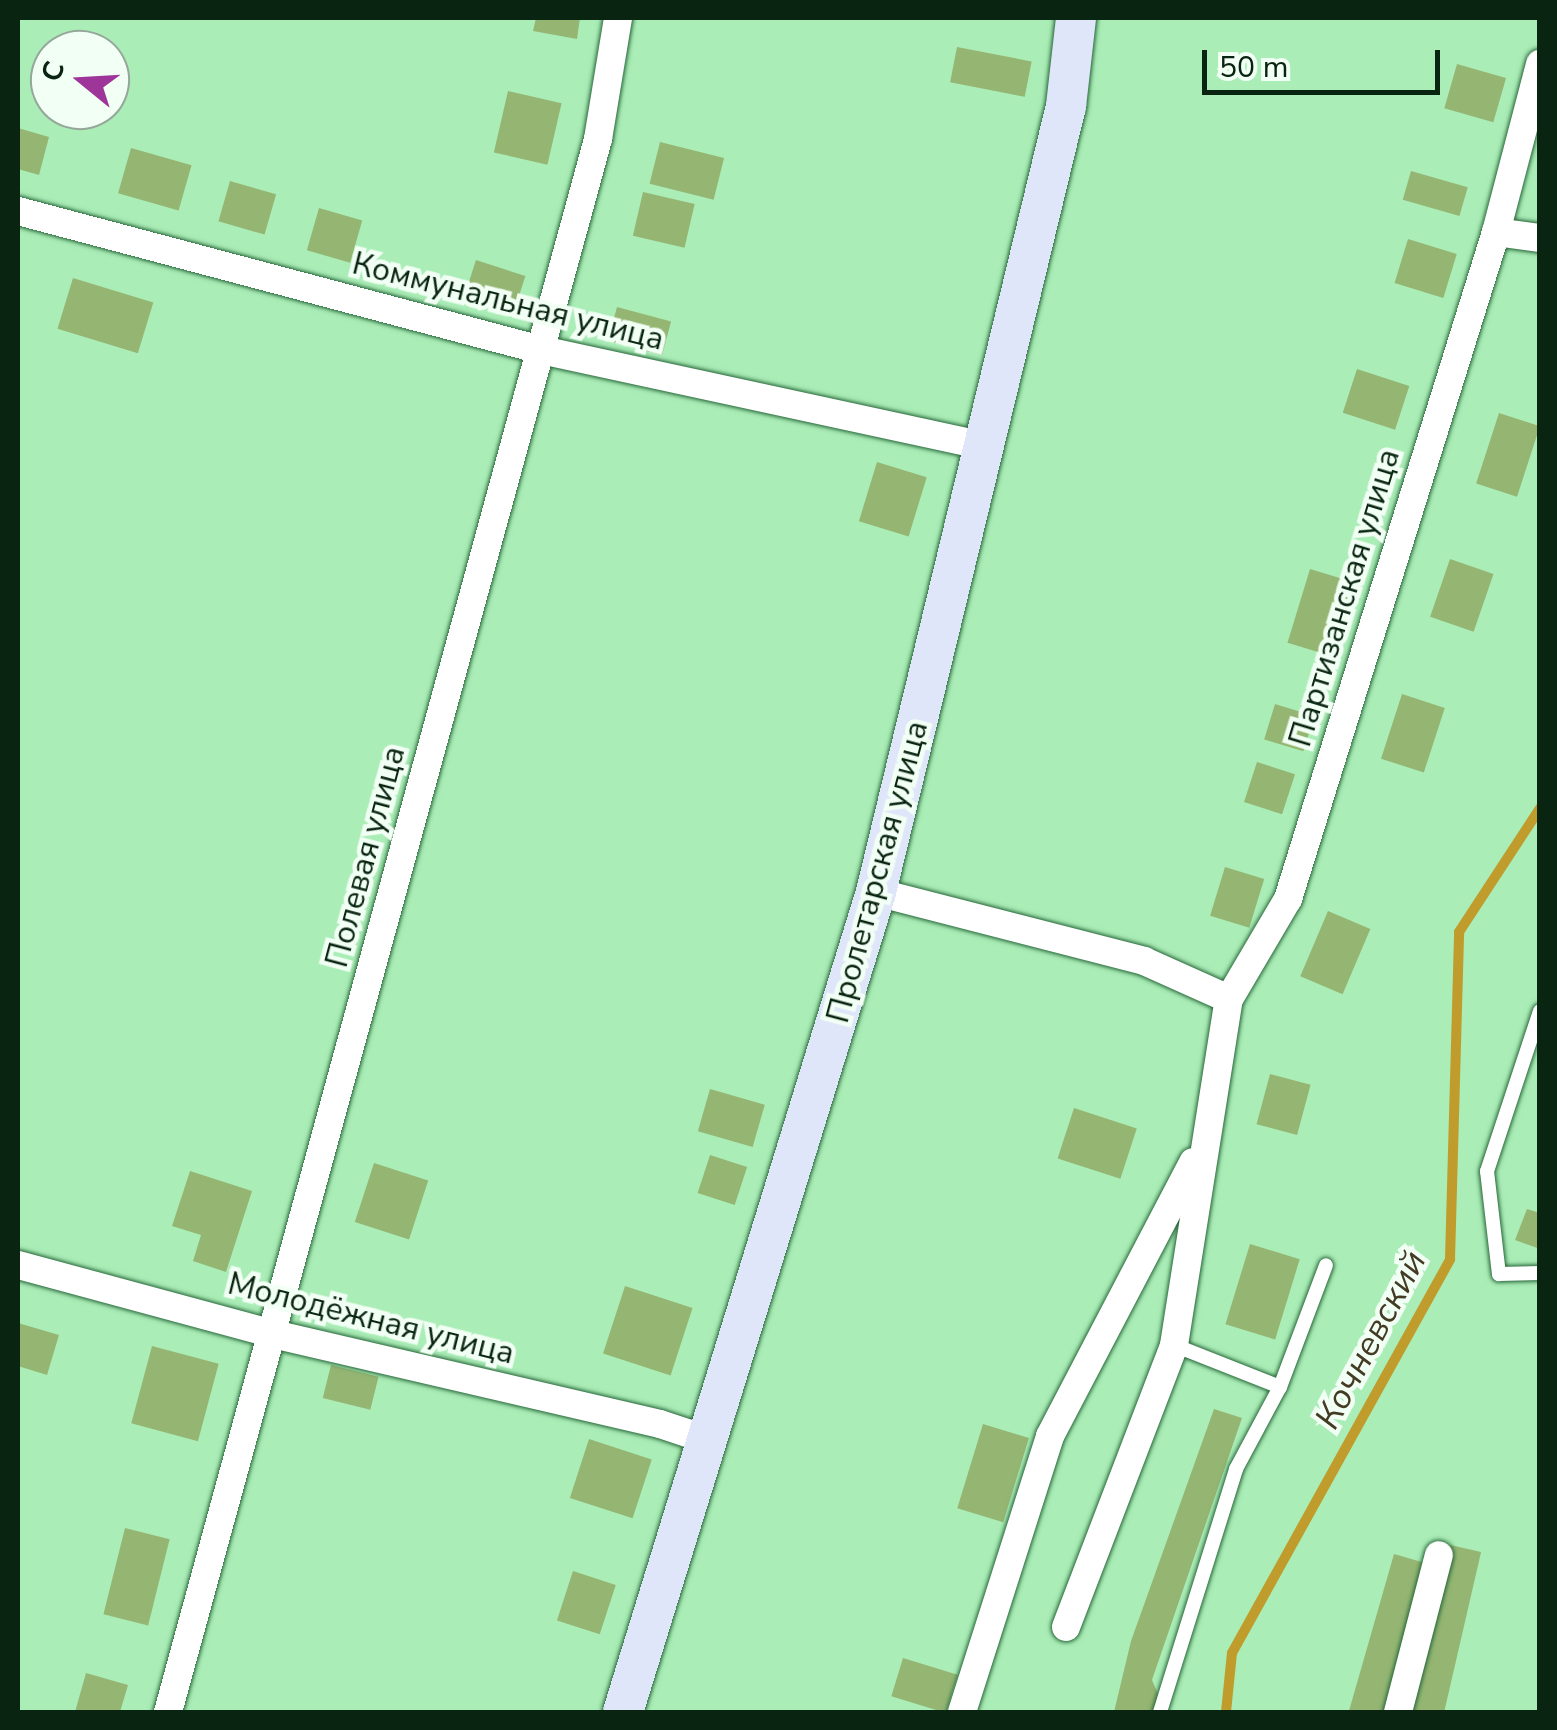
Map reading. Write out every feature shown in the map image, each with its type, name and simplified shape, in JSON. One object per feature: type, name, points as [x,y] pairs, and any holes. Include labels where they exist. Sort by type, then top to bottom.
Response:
[{"type":"street","name":"Полевая улица","points":[[168,1712],[598,139],[618,18]]},
{"type":"street","name":"Пролетарская улица","points":[[623,1712],[876,892],[1066,106],[1076,18]]},
{"type":"street","name":"Партизанская улица","points":[[1066,1627],[1174,1346],[1229,999],[1288,899],[1496,232],[1540,64]]},
{"type":"street","name":"Коммунальная улица","points":[[18,212],[540,350],[986,446]]},
{"type":"street","points":[[1496,232],[1540,238]]},
{"type":"street","points":[[876,892],[1144,961],[1229,999]]},
{"type":"street","name":"Партизанская улица","points":[[962,1712],[1050,1436],[1204,1143]]},
{"type":"street","name":"Молодёжная улица","points":[[18,1265],[273,1334],[660,1424],[708,1440]]},
{"type":"street","points":[[1398,1712],[1438,1554]]},
{"type":"lane","points":[[1540,1011],[1488,1171],[1499,1274],[1540,1272]]},
{"type":"lane","points":[[1160,1712],[1236,1469],[1280,1386],[1326,1264]]},
{"type":"lane","points":[[1174,1346],[1280,1386]]},
{"type":"building","points":[[536,18],[580,18],[577,39],[533,31]]},
{"type":"building","points":[[957,47],[1032,62],[1025,97],[950,82]]},
{"type":"building","points":[[1457,64],[1506,78],[1493,122],[1444,108]]},
{"type":"building","points":[[508,91],[562,103],[547,165],[494,152]]},
{"type":"building","points":[[18,128],[49,137],[39,175],[18,169]]},
{"type":"building","points":[[660,142],[724,158],[714,200],[650,184]]},
{"type":"building","points":[[131,148],[192,165],[179,211],[118,193]]},
{"type":"building","points":[[1411,171],[1468,187],[1459,216],[1403,200]]},
{"type":"building","points":[[230,181],[276,194],[265,235],[218,221]]},
{"type":"building","points":[[643,192],[695,204],[685,248],[633,236]]},
{"type":"building","points":[[319,208],[362,220],[350,263],[307,250]]},
{"type":"building","points":[[1408,239],[1457,254],[1443,298],[1395,283]]},
{"type":"building","points":[[476,260],[525,276],[513,315],[463,299]]},
{"type":"building","points":[[73,278],[153,303],[138,353],[58,329]]},
{"type":"building","points":[[617,307],[671,321],[662,355],[608,341]]},
{"type":"building","points":[[1357,369],[1409,386],[1395,430],[1343,413]]},
{"type":"building","points":[[1499,413],[1540,426],[1517,497],[1476,483]]},
{"type":"building","points":[[877,462],[927,477],[909,536],[859,521]]},
{"type":"building","points":[[1450,559],[1493,574],[1474,632],[1430,617]]},
{"type":"building","points":[[1310,569],[1352,582],[1330,655],[1287,643]]},
{"type":"building","points":[[1402,694],[1445,708],[1424,773],[1381,759]]},
{"type":"building","points":[[1275,704],[1314,716],[1303,751],[1264,739]]},
{"type":"building","points":[[1257,762],[1295,774],[1282,814],[1244,802]]},
{"type":"building","points":[[1225,867],[1264,879],[1249,928],[1210,916]]},
{"type":"building","points":[[1328,911],[1370,929],[1343,994],[1300,976]]},
{"type":"building","points":[[1270,1074],[1311,1085],[1297,1135],[1257,1124]]},
{"type":"building","points":[[710,1089],[765,1105],[753,1147],[698,1131]]},
{"type":"building","points":[[1074,1108],[1137,1128],[1120,1179],[1058,1158]]},
{"type":"building","points":[[710,1155],[747,1167],[735,1205],[698,1193]]},
{"type":"building","points":[[374,1163],[428,1181],[409,1240],[355,1222]]},
{"type":"building","points":[[190,1171],[252,1191],[226,1272],[193,1261],[201,1235],[172,1226]]},
{"type":"building","points":[[1527,1209],[1540,1213],[1540,1249],[1515,1240]]},
{"type":"building","points":[[1250,1244],[1300,1259],[1275,1340],[1225,1324]]},
{"type":"building","points":[[625,1286],[693,1308],[671,1375],[603,1354]]},
{"type":"building","points":[[18,1323],[59,1335],[47,1375],[18,1366]]},
{"type":"building","points":[[152,1346],[219,1364],[198,1441],[131,1423]]},
{"type":"building","points":[[331,1365],[379,1377],[370,1410],[323,1398]]},
{"type":"building","points":[[1214,1409],[1242,1418],[1152,1680],[1158,1694],[1154,1712],[1114,1712],[1131,1641]]},
{"type":"building","points":[[983,1424],[1029,1438],[1003,1522],[957,1508]]},
{"type":"building","points":[[589,1439],[652,1459],[633,1518],[570,1498]]},
{"type":"building","points":[[125,1528],[170,1539],[148,1625],[103,1614]]},
{"type":"building","points":[[1446,1544],[1481,1552],[1444,1712],[1407,1712]]},
{"type":"building","points":[[1394,1554],[1429,1564],[1386,1712],[1349,1712]]},
{"type":"building","points":[[573,1571],[616,1585],[600,1634],[557,1620]]},
{"type":"building","points":[[903,1658],[958,1675],[946,1712],[891,1696]]},
{"type":"building","points":[[86,1673],[128,1685],[120,1712],[75,1712]]},
{"type":"waterway","name":"Кочневский","points":[[1226,1712],[1232,1653],[1450,1259],[1459,932],[1540,808]]}]
